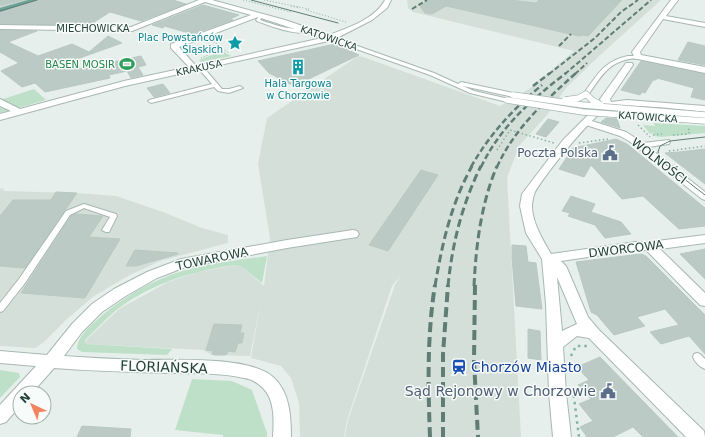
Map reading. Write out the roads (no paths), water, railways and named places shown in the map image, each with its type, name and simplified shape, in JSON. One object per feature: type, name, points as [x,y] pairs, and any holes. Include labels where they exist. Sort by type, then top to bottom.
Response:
[{"type":"main road","points":[[0,10],[35,0]]},
{"type":"street","name":"KATOWICKA","points":[[205,0],[260,15],[330,38]]},
{"type":"street","name":"MIECHOWICKA","points":[[0,27],[132,29],[205,0]]},
{"type":"street","name":"KRAKUSA","points":[[0,117],[197,66],[304,45],[330,38],[352,28],[379,12],[386,6],[388,0]]},
{"type":"street","points":[[674,0],[636,52],[638,57],[705,70]]},
{"type":"street","points":[[197,66],[174,46],[260,15]]},
{"type":"street","points":[[661,17],[705,25]]},
{"type":"street","points":[[610,106],[605,99],[629,65]]},
{"type":"street","points":[[0,102],[19,112]]},
{"type":"street","points":[[592,340],[559,266],[548,259],[532,233],[526,211],[528,196],[532,188],[567,142],[597,111],[610,106],[627,103],[705,109]]},
{"type":"street","name":"WOLNOŚCI","points":[[586,122],[623,134],[652,154],[705,197]]},
{"type":"street","points":[[641,146],[666,142]]},
{"type":"street","name":"TOWAROWA","points":[[29,385],[52,360],[77,328],[97,308],[119,293],[152,275],[181,264],[287,244],[353,234]]},
{"type":"street","name":"DWORCOWA","points":[[548,259],[636,246],[649,246],[705,239]]},
{"type":"street","points":[[649,246],[705,301]]},
{"type":"street","points":[[548,259],[556,344],[557,380],[562,437]]},
{"type":"street","points":[[556,344],[574,330],[582,329],[592,340],[699,433]]},
{"type":"street","name":"FLORIAŃSKA","points":[[0,357],[87,364],[221,368],[248,373],[260,377],[268,383],[277,394],[281,411],[282,437]]},
{"type":"street","points":[[0,417],[12,404]]},
{"type":"lane","name":"KATOWICKA","points":[[330,38],[451,82],[472,92],[508,100],[583,112],[705,121]]},
{"type":"lane","points":[[544,100],[570,100],[579,98],[586,94],[612,62],[623,58],[638,57]]},
{"type":"lane","points":[[197,66],[220,90],[224,91],[240,88]]},
{"type":"lane","name":"KATOWICKA","points":[[451,82],[544,100],[705,115]]},
{"type":"lane","points":[[150,101],[214,85]]},
{"type":"lane","points":[[586,94],[592,100],[610,106]]},
{"type":"lane","points":[[0,308],[22,281],[68,213],[84,206],[114,216],[106,230]]},
{"type":"lane","points":[[697,357],[705,365]]},
{"type":"tram line","points":[[0,11],[37,0]]},
{"type":"tram line","points":[[251,0],[338,23]]},
{"type":"tram line","points":[[705,137],[670,141],[660,146],[658,152],[665,164],[705,195]]},
{"type":"railway","points":[[412,9],[427,0]]},
{"type":"railway","points":[[549,74],[595,38],[621,12],[638,0]]},
{"type":"railway","points":[[565,74],[651,0]]},
{"type":"railway","points":[[559,46],[571,34]]},
{"type":"railway","points":[[575,74],[587,63]]},
{"type":"railway","points":[[533,86],[550,73]]},
{"type":"railway","points":[[481,167],[489,152],[507,127],[529,104],[566,73]]},
{"type":"railway","points":[[497,167],[512,140],[531,116],[576,73]]},
{"type":"railway","points":[[471,167],[502,123],[521,103],[542,85]]},
{"type":"railway","points":[[435,286],[448,224],[458,195],[472,166]]},
{"type":"railway","points":[[448,286],[452,255],[463,210],[481,166]]},
{"type":"railway","points":[[474,286],[480,225],[487,195],[497,166]]},
{"type":"railway","points":[[430,437],[429,342],[435,285]]},
{"type":"railway","points":[[443,437],[443,354],[448,285]]},
{"type":"railway","points":[[475,285],[474,361],[478,437]]},
{"type":"place","name":"Plac Powstańców Śląskich","points":[[235,43]]},
{"type":"place","name":"BASEN MOSIR","points":[[127,64]]},
{"type":"place","name":"Hala Targowa w Chorzowie","points":[[298,67]]},
{"type":"place","name":"Poczta Polska","points":[[610,153]]},
{"type":"place","name":"Chorzów Miasto","points":[[459,367]]},
{"type":"place","name":"Sąd Rejonowy w Chorzowie","points":[[608,391]]}]
